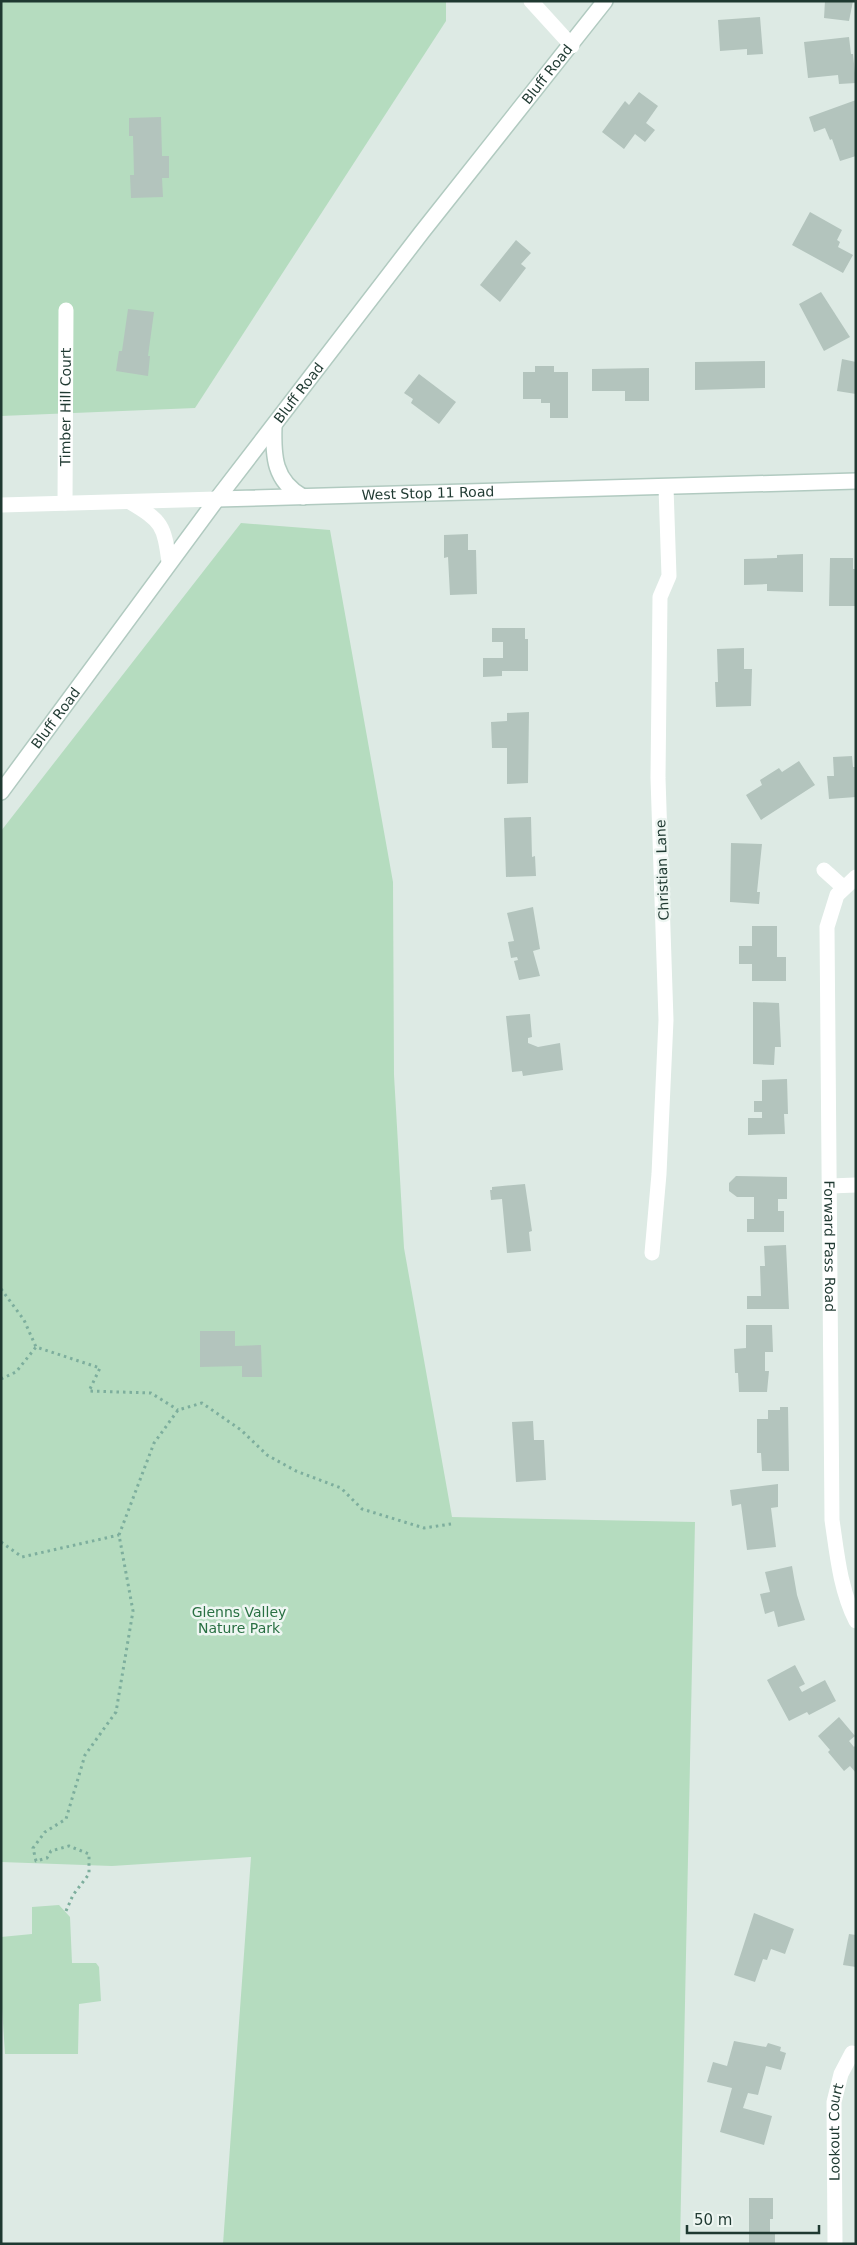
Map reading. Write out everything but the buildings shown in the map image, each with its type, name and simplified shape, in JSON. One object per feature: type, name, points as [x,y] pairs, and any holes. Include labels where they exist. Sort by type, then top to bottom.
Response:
[{"type":"street","points":[[532,1],[572,46]]},
{"type":"street","name":"Bluff Road","points":[[1,792],[169,562],[422,232],[572,46],[605,1]]},
{"type":"street","name":"Timber Hill Court","points":[[65,503],[66,310]]},
{"type":"street","points":[[274,426],[273,456],[276,467],[286,484],[303,497]]},
{"type":"street","name":"West Stop 11 Road","points":[[1,505],[856,481]]},
{"type":"street","name":"Christian Lane","points":[[652,1253],[659,1174],[666,1020],[658,778],[660,598],[668,576],[666,487]]},
{"type":"street","points":[[130,502],[157,518],[164,532],[169,562]]},
{"type":"street","points":[[824,870],[844,888]]},
{"type":"street","name":"Forward Pass Road","points":[[856,878],[837,895],[827,927],[832,1520],[838,1568],[849,1608],[856,1621]]},
{"type":"street","points":[[830,1186],[856,1185]]},
{"type":"street","name":"Lookout Court","points":[[835,2244],[834,2102],[841,2074],[852,2053]]},
{"type":"path","points":[[1,1289],[24,1320],[36,1348],[100,1368],[89,1391],[151,1393],[178,1410]]},
{"type":"path","points":[[1,1379],[16,1372],[36,1348]]},
{"type":"path","points":[[66,1911],[73,1895],[89,1874],[89,1854],[69,1846],[51,1851],[47,1858],[36,1861],[32,1848],[45,1832],[66,1819],[86,1755],[116,1712],[133,1611],[119,1535],[154,1443],[178,1410],[202,1403],[242,1430],[267,1455],[296,1471],[341,1488],[362,1509],[424,1528],[451,1524]]},
{"type":"path","points":[[1,1542],[22,1557],[119,1535]]},
{"type":"green space","points":[[1,1],[446,1],[446,21],[195,408],[1,416]]},
{"type":"green space","name":"Glenns Valley Nature Park","points":[[241,523],[330,530],[393,882],[394,1075],[404,1248],[452,1517],[695,1522],[680,2244],[223,2244],[251,1857],[112,1866],[1,1862],[1,831]]},
{"type":"green space","points":[[59,1905],[70,1917],[72,1963],[96,1963],[99,1967],[101,2001],[79,2004],[78,2054],[5,2054],[1,1993],[1,1937],[32,1934],[32,1907]]}]
